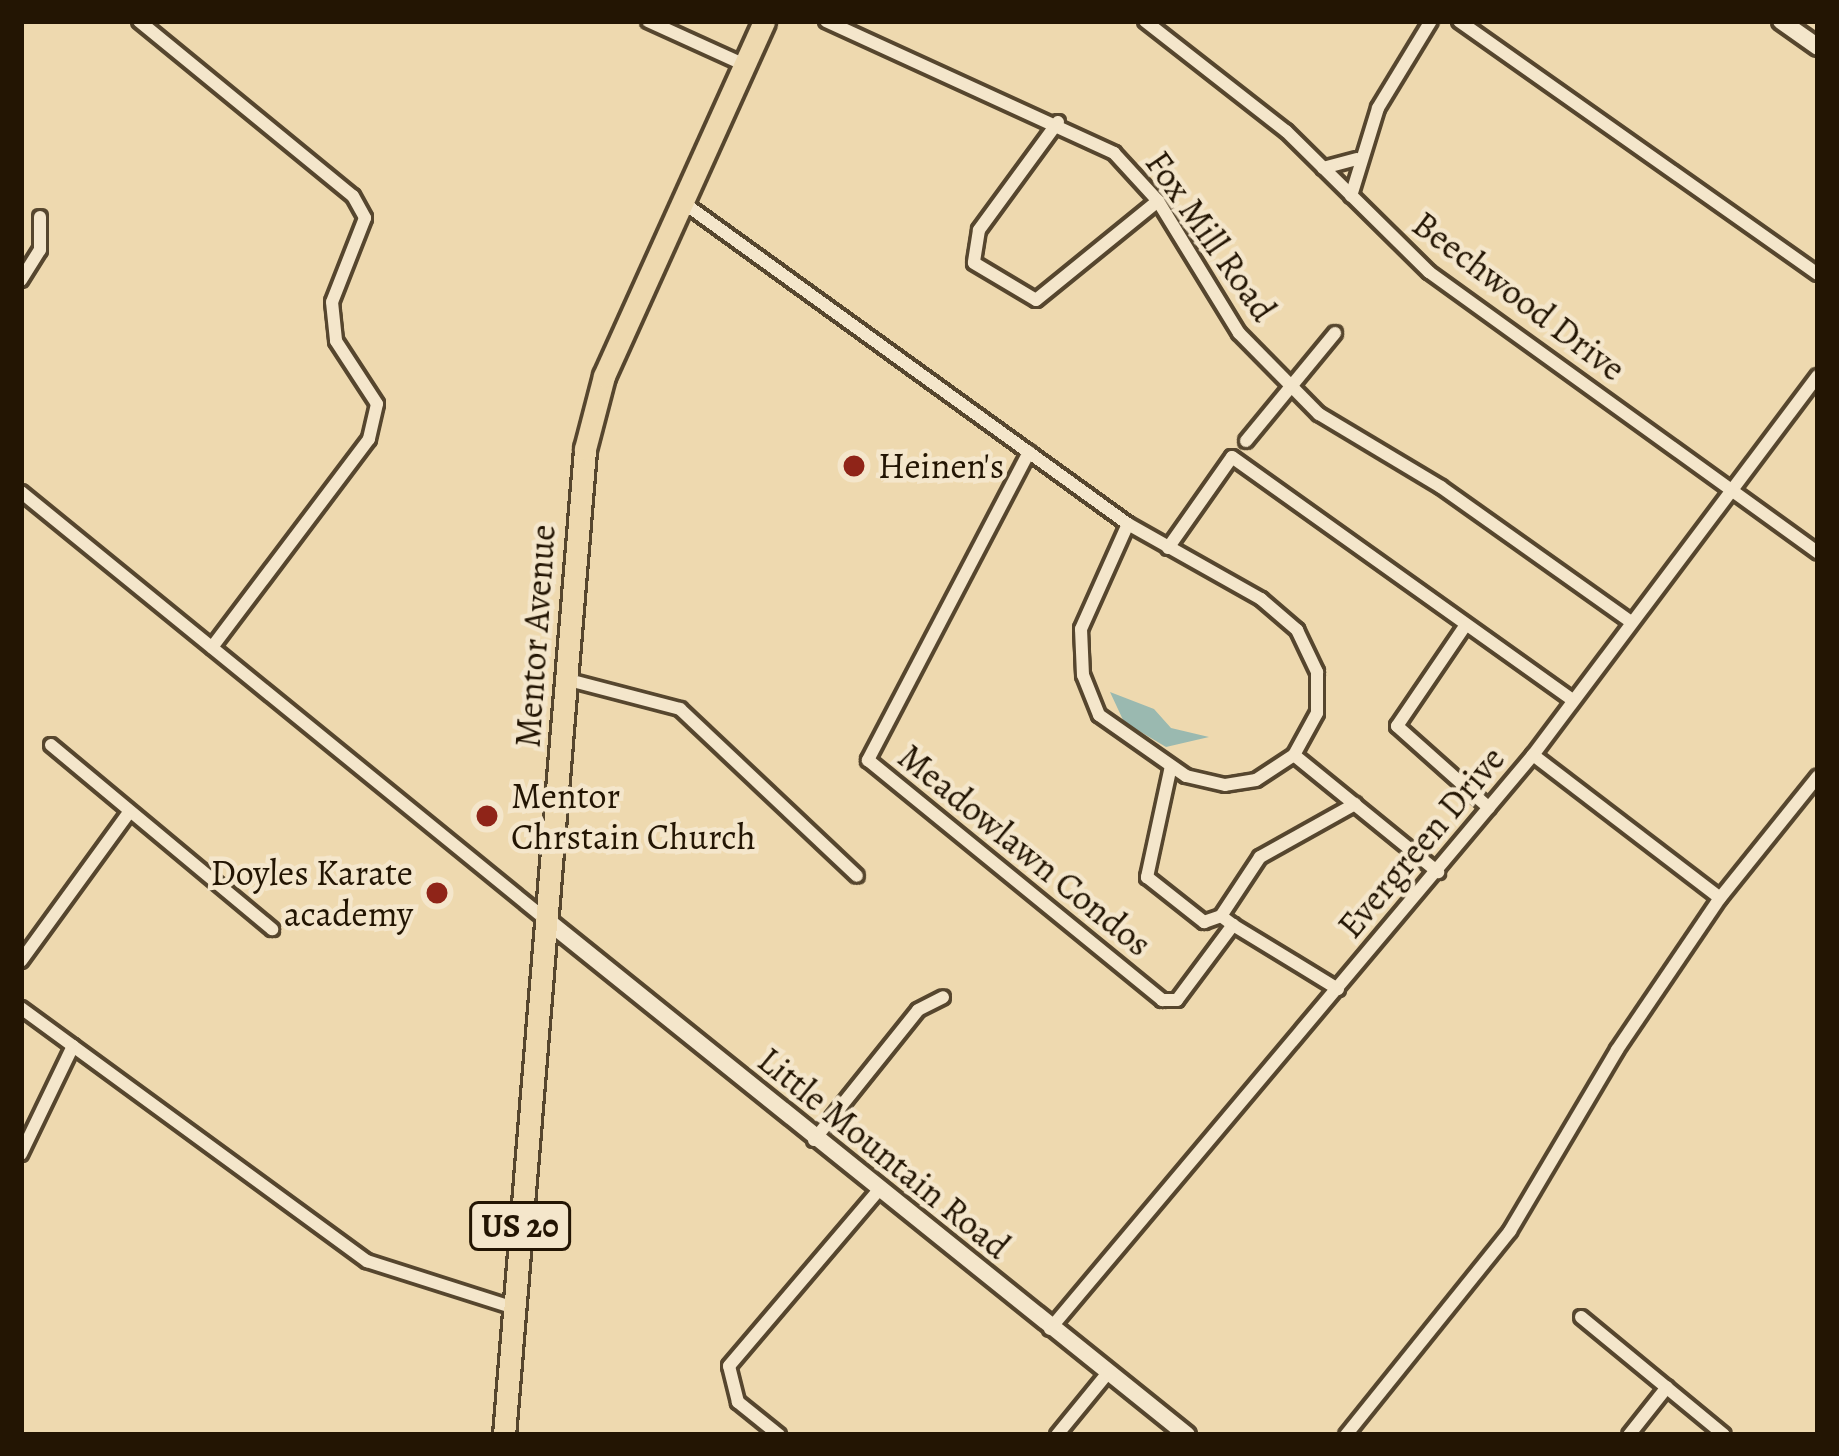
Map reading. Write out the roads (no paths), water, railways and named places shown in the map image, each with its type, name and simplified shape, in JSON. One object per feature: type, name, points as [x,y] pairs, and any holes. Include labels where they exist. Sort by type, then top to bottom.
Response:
[{"type":"main road","name":"Mentor Avenue","points":[[504,1435],[544,918],[592,412],[764,21]]},
{"type":"street","points":[[139,21],[353,196],[364,218],[332,302],[336,341],[376,404],[369,439],[212,647]]},
{"type":"street","points":[[647,21],[743,64]]},
{"type":"street","name":"Fox Mill Road","points":[[826,21],[1058,122],[1114,153],[1158,201],[1239,333],[1319,414],[1442,487],[1631,622]]},
{"type":"street","name":"Beechwood Drive","points":[[1144,21],[1323,168],[1453,291],[1818,554]]},
{"type":"street","points":[[1351,196],[1358,159],[1431,21]]},
{"type":"street","points":[[1460,21],[1818,274]]},
{"type":"street","points":[[1781,21],[1818,47]]},
{"type":"street","points":[[1058,122],[979,230],[974,263],[1036,299],[1158,201]]},
{"type":"street","points":[[1323,168],[1358,159]]},
{"type":"street","points":[[682,202],[1128,524],[1261,599],[1297,630],[1317,672],[1317,713],[1294,755],[1256,780],[1225,785],[1171,766],[1099,715],[1083,675],[1081,629],[1128,524]]},
{"type":"street","points":[[21,280],[40,250],[40,217]]},
{"type":"street","points":[[1246,441],[1335,333]]},
{"type":"street","name":"Evergreen Drive","points":[[1049,1329],[1490,808],[1818,376]]},
{"type":"street","name":"Meadowlawn Condos","points":[[1030,452],[868,760],[1162,1000],[1177,1000],[1233,925]]},
{"type":"street","points":[[1168,548],[1232,457],[1573,700]]},
{"type":"street","points":[[21,493],[544,918]]},
{"type":"street","points":[[1465,626],[1397,727],[1490,808]]},
{"type":"street","points":[[566,679],[680,709],[857,876]]},
{"type":"street","points":[[51,745],[128,815],[272,929]]},
{"type":"street","points":[[1533,754],[1720,898]]},
{"type":"street","points":[[1294,755],[1438,872]]},
{"type":"street","points":[[1171,766],[1147,877],[1204,922],[1221,916],[1260,857],[1355,804]]},
{"type":"street","points":[[1346,1435],[1510,1231],[1617,1050],[1720,898],[1818,776]]},
{"type":"street","points":[[21,961],[128,815]]},
{"type":"street","points":[[1221,916],[1338,989]]},
{"type":"street","name":"Little Mountain Road","points":[[544,918],[877,1192],[1187,1435]]},
{"type":"street","points":[[814,1140],[918,1010],[943,997]]},
{"type":"street","points":[[21,1008],[367,1261],[514,1308]]},
{"type":"street","points":[[21,1154],[73,1046]]},
{"type":"street","points":[[778,1435],[728,1388],[729,1366],[877,1192]]},
{"type":"street","points":[[1581,1317],[1724,1435]]},
{"type":"street","points":[[1058,1435],[1107,1374]]},
{"type":"street","points":[[1629,1435],[1667,1387]]},
{"type":"water","points":[[1110,692],[1154,709],[1171,728],[1209,737],[1166,747],[1124,722]]},
{"type":"place","name":"Heinen's","points":[[854,466]]},
{"type":"place","name":"Mentor Chrstain Church","points":[[487,816]]},
{"type":"place","name":"Doyles Karate academy","points":[[437,893]]}]
